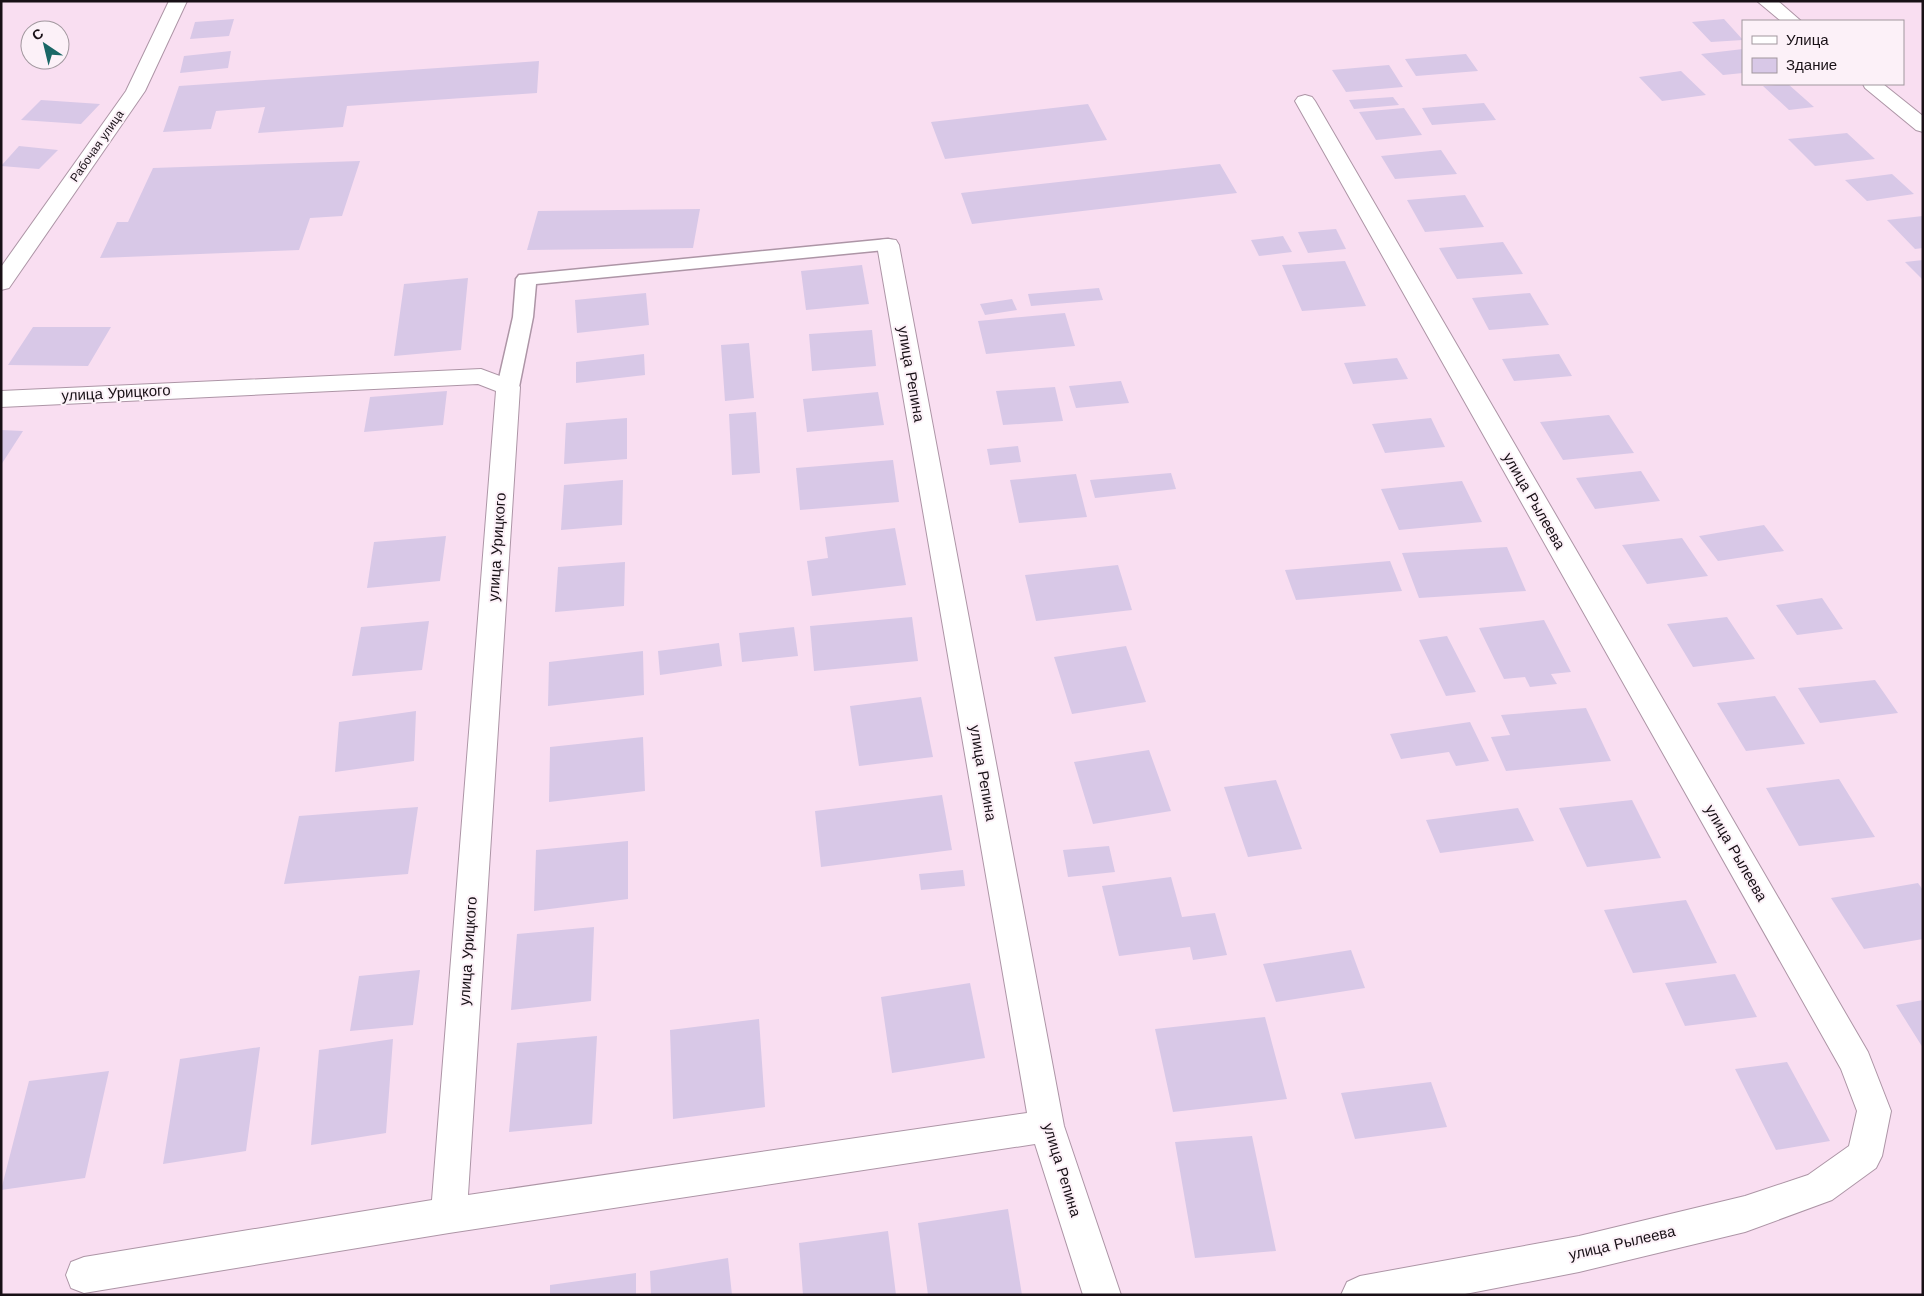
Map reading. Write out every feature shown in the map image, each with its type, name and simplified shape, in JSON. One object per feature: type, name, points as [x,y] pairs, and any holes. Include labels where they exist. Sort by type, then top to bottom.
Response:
[{"type":"street","name":"Рабочая улица","points":[[1,283],[135,91],[178,1]]},
{"type":"street","points":[[1766,1],[1791,20]]},
{"type":"street","points":[[1873,85],[1923,126]]},
{"type":"street","name":"улица Рылеева","points":[[1305,101],[1856,1063],[1874,1111],[1864,1156],[1820,1188],[1745,1214],[1579,1254],[1360,1295]]},
{"type":"street","name":"улица Репина","points":[[888,246],[1047,1126],[1102,1295]]},
{"type":"street","name":"улица Урицкого","points":[[1,399],[481,376],[508,387],[449,1215]]},
{"type":"street","points":[[84,1275],[449,1215],[1047,1126]]},
{"type":"lane","points":[[508,387],[523,317],[526,279],[888,246]]},
{"type":"building","points":[[234,19],[229,36],[190,39],[195,22]]},
{"type":"building","points":[[1724,19],[1742,40],[1711,42],[1692,22]]},
{"type":"building","points":[[1742,49],[1742,73],[1723,75],[1701,54]]},
{"type":"building","points":[[231,51],[228,68],[180,73],[184,56]]},
{"type":"building","points":[[1466,54],[1478,71],[1416,76],[1405,59]]},
{"type":"building","points":[[539,61],[537,93],[347,106],[343,127],[258,133],[265,107],[216,111],[211,129],[163,132],[179,86]]},
{"type":"building","points":[[1389,65],[1403,87],[1346,92],[1332,70]]},
{"type":"building","points":[[1681,71],[1706,95],[1662,101],[1639,77]]},
{"type":"building","points":[[1789,85],[1814,107],[1789,110],[1763,86]]},
{"type":"building","points":[[1393,97],[1399,105],[1354,109],[1349,100]]},
{"type":"building","points":[[41,100],[100,104],[81,124],[21,120]]},
{"type":"building","points":[[1484,103],[1496,120],[1432,125],[1422,108]]},
{"type":"building","points":[[1088,104],[1107,140],[945,159],[931,122]]},
{"type":"building","points":[[1404,108],[1422,135],[1376,140],[1359,112]]},
{"type":"building","points":[[1847,133],[1875,159],[1815,166],[1788,139]]},
{"type":"building","points":[[19,146],[58,150],[39,169],[1,166]]},
{"type":"building","points":[[1441,150],[1457,174],[1395,179],[1381,156]]},
{"type":"building","points":[[360,161],[342,216],[310,218],[299,250],[100,258],[117,222],[128,222],[153,168]]},
{"type":"building","points":[[1220,164],[1237,193],[972,224],[961,193]]},
{"type":"building","points":[[1892,174],[1914,194],[1867,201],[1845,180]]},
{"type":"building","points":[[1465,195],[1484,227],[1425,232],[1407,200]]},
{"type":"building","points":[[700,209],[693,248],[527,250],[538,211]]},
{"type":"building","points":[[1923,216],[1923,248],[1915,249],[1887,220]]},
{"type":"building","points":[[1336,229],[1346,249],[1308,253],[1298,232]]},
{"type":"building","points":[[1283,236],[1292,252],[1259,256],[1251,240]]},
{"type":"building","points":[[1503,242],[1523,274],[1457,279],[1439,248]]},
{"type":"building","points":[[1923,260],[1923,280],[1905,262]]},
{"type":"building","points":[[1345,261],[1366,306],[1302,311],[1282,265]]},
{"type":"building","points":[[862,265],[869,304],[806,310],[801,271]]},
{"type":"building","points":[[468,278],[461,350],[394,356],[404,284]]},
{"type":"building","points":[[1099,288],[1103,300],[1031,306],[1028,294]]},
{"type":"building","points":[[646,293],[649,325],[577,333],[575,300]]},
{"type":"building","points":[[1530,293],[1549,325],[1489,330],[1472,298]]},
{"type":"building","points":[[1012,299],[1017,310],[985,315],[980,304]]},
{"type":"building","points":[[1065,313],[1075,346],[986,354],[978,321]]},
{"type":"building","points":[[33,327],[111,327],[88,366],[8,365]]},
{"type":"building","points":[[872,330],[876,366],[812,371],[809,334]]},
{"type":"building","points":[[749,343],[754,398],[725,401],[721,345]]},
{"type":"building","points":[[644,354],[645,375],[576,383],[576,362]]},
{"type":"building","points":[[1559,354],[1572,376],[1514,381],[1502,359]]},
{"type":"building","points":[[1397,358],[1408,379],[1353,384],[1344,363]]},
{"type":"building","points":[[1121,381],[1129,403],[1076,408],[1069,386]]},
{"type":"building","points":[[1055,387],[1063,421],[1003,425],[996,391]]},
{"type":"building","points":[[447,391],[443,425],[364,432],[370,397]]},
{"type":"building","points":[[878,392],[884,425],[807,432],[803,399]]},
{"type":"building","points":[[756,412],[760,473],[732,475],[729,414]]},
{"type":"building","points":[[1609,415],[1634,453],[1563,460],[1540,422]]},
{"type":"building","points":[[627,418],[627,459],[564,464],[566,423]]},
{"type":"building","points":[[1431,418],[1445,447],[1385,453],[1372,424]]},
{"type":"building","points":[[1,430],[23,431],[1,465]]},
{"type":"building","points":[[1018,446],[1021,462],[990,465],[987,449]]},
{"type":"building","points":[[893,460],[899,502],[800,510],[796,468]]},
{"type":"building","points":[[1641,471],[1660,501],[1595,509],[1576,478]]},
{"type":"building","points":[[1171,473],[1176,489],[1095,498],[1090,480]]},
{"type":"building","points":[[1076,474],[1087,517],[1019,523],[1010,480]]},
{"type":"building","points":[[623,480],[622,525],[561,530],[564,485]]},
{"type":"building","points":[[1462,481],[1482,522],[1399,530],[1381,489]]},
{"type":"building","points":[[1764,525],[1784,551],[1718,561],[1699,536]]},
{"type":"building","points":[[895,528],[906,585],[812,596],[807,561],[828,558],[825,537]]},
{"type":"building","points":[[446,536],[440,581],[367,588],[374,542]]},
{"type":"building","points":[[1682,538],[1708,576],[1647,584],[1622,545]]},
{"type":"building","points":[[1507,547],[1526,591],[1419,598],[1402,553]]},
{"type":"building","points":[[1390,561],[1402,591],[1296,600],[1285,570]]},
{"type":"building","points":[[625,562],[624,606],[555,612],[558,567]]},
{"type":"building","points":[[1118,565],[1132,610],[1036,621],[1025,575]]},
{"type":"building","points":[[1822,598],[1843,629],[1797,635],[1776,605]]},
{"type":"building","points":[[912,617],[918,661],[814,671],[810,626]]},
{"type":"building","points":[[1727,617],[1755,659],[1693,667],[1667,624]]},
{"type":"building","points":[[1544,620],[1571,672],[1551,674],[1557,684],[1530,687],[1525,677],[1504,679],[1479,628]]},
{"type":"building","points":[[429,621],[422,670],[352,676],[361,627]]},
{"type":"building","points":[[794,627],[798,656],[742,662],[739,633]]},
{"type":"building","points":[[1447,636],[1476,692],[1446,696],[1419,640]]},
{"type":"building","points":[[719,643],[722,666],[660,675],[658,651]]},
{"type":"building","points":[[1126,646],[1146,702],[1072,714],[1054,657]]},
{"type":"building","points":[[643,651],[644,695],[548,706],[549,662]]},
{"type":"building","points":[[1875,680],[1898,713],[1820,723],[1798,688]]},
{"type":"building","points":[[1775,696],[1805,744],[1746,751],[1717,703]]},
{"type":"building","points":[[921,697],[933,757],[859,766],[850,706]]},
{"type":"building","points":[[1586,708],[1611,761],[1506,771],[1491,737],[1510,735],[1501,715]]},
{"type":"building","points":[[416,711],[414,761],[335,772],[339,722]]},
{"type":"building","points":[[1470,722],[1489,761],[1456,766],[1449,752],[1401,759],[1390,734]]},
{"type":"building","points":[[643,737],[645,791],[549,802],[550,747]]},
{"type":"building","points":[[1149,750],[1171,811],[1093,824],[1074,762]]},
{"type":"building","points":[[1839,779],[1875,837],[1799,846],[1766,788]]},
{"type":"building","points":[[1276,780],[1302,849],[1248,857],[1224,787]]},
{"type":"building","points":[[942,795],[952,850],[821,867],[815,811]]},
{"type":"building","points":[[1632,800],[1661,858],[1587,867],[1559,808]]},
{"type":"building","points":[[418,807],[408,874],[284,884],[299,816]]},
{"type":"building","points":[[1518,808],[1534,841],[1440,853],[1426,820]]},
{"type":"building","points":[[628,841],[628,899],[534,911],[536,850]]},
{"type":"building","points":[[1109,846],[1115,872],[1068,877],[1063,850]]},
{"type":"building","points":[[963,870],[965,886],[921,890],[919,874]]},
{"type":"building","points":[[1171,877],[1182,917],[1215,913],[1227,955],[1193,960],[1190,947],[1119,956],[1102,886]]},
{"type":"building","points":[[1918,883],[1923,890],[1923,939],[1864,949],[1831,898]]},
{"type":"building","points":[[1686,900],[1717,963],[1633,973],[1604,910]]},
{"type":"building","points":[[594,927],[591,1001],[511,1010],[517,934]]},
{"type":"building","points":[[1351,950],[1365,988],[1276,1002],[1263,964]]},
{"type":"building","points":[[420,970],[413,1025],[350,1031],[359,976]]},
{"type":"building","points":[[1735,974],[1757,1017],[1685,1026],[1665,983]]},
{"type":"building","points":[[970,983],[985,1058],[892,1073],[881,997]]},
{"type":"building","points":[[1923,1000],[1923,1048],[1896,1005]]},
{"type":"building","points":[[1265,1017],[1287,1099],[1173,1112],[1155,1029]]},
{"type":"building","points":[[759,1019],[765,1107],[673,1119],[670,1030]]},
{"type":"building","points":[[597,1036],[592,1124],[509,1132],[517,1043]]},
{"type":"building","points":[[393,1039],[386,1133],[311,1145],[319,1050]]},
{"type":"building","points":[[260,1047],[246,1151],[163,1164],[180,1059]]},
{"type":"building","points":[[1787,1062],[1830,1141],[1776,1150],[1735,1069]]},
{"type":"building","points":[[109,1071],[85,1178],[1,1190],[29,1081]]},
{"type":"building","points":[[1431,1082],[1447,1127],[1355,1139],[1341,1093]]},
{"type":"building","points":[[1252,1136],[1276,1251],[1195,1258],[1175,1142]]},
{"type":"building","points":[[1008,1209],[1022,1295],[928,1295],[918,1223]]},
{"type":"building","points":[[888,1231],[896,1295],[803,1295],[799,1243]]},
{"type":"building","points":[[728,1258],[732,1295],[651,1295],[650,1271]]},
{"type":"building","points":[[636,1273],[636,1295],[550,1295],[550,1285]]}]
